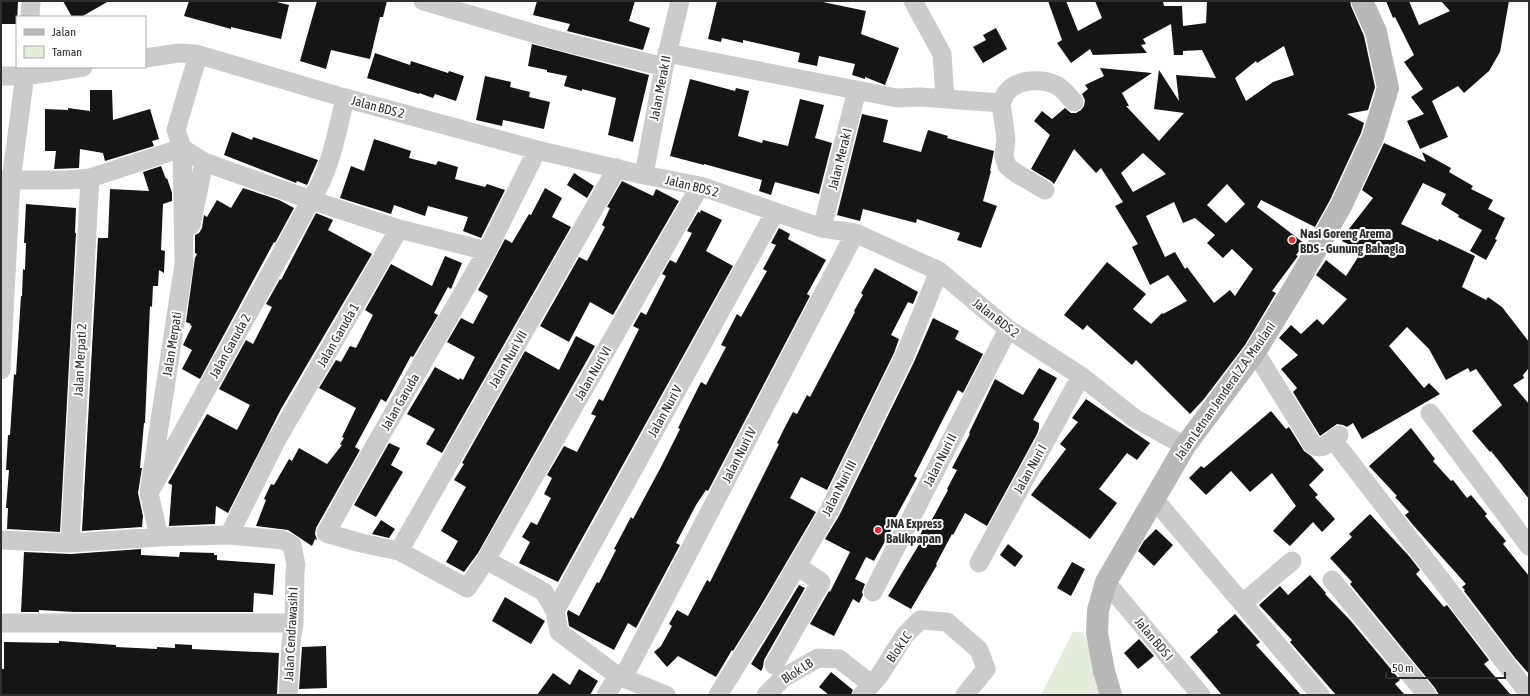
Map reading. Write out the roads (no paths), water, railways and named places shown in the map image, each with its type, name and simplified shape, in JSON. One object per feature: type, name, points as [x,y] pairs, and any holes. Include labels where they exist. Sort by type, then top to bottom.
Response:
[{"type":"street","points":[[30,16],[31,1]]},
{"type":"street","points":[[423,1],[553,39],[666,60],[858,90],[897,98],[920,97],[1001,104]]},
{"type":"street","name":"Jalan Merak II","points":[[644,175],[666,60],[680,1]]},
{"type":"street","points":[[913,1],[942,54],[945,99]]},
{"type":"street","name":"Jalan Letnan Jenderal Z.A. Maulani","points":[[1111,695],[1104,671],[1097,633],[1098,610],[1106,582],[1185,446],[1255,352],[1297,283],[1341,206],[1373,137],[1388,88],[1376,32],[1362,1]]},
{"type":"street","name":"Jalan BDS 2","points":[[146,58],[179,53],[198,55],[346,98],[537,150],[644,175],[700,186],[822,228],[855,233],[939,271],[1008,329],[1081,376],[1134,418],[1185,446]]},
{"type":"street","name":"Jalan Merpati","points":[[160,537],[149,493],[184,264],[182,148],[176,130],[198,55]]},
{"type":"street","points":[[1,76],[25,71],[68,68]]},
{"type":"street","points":[[1,370],[6,181],[25,71]]},
{"type":"street","points":[[1045,190],[1007,166],[1004,156],[1006,140],[1001,104],[1007,92],[1018,85],[1045,81],[1058,86],[1074,102]]},
{"type":"street","name":"Jalan Merak I","points":[[822,228],[858,90]]},
{"type":"street","name":"Jalan Garuda 2","points":[[149,493],[319,187],[329,162],[346,98]]},
{"type":"street","points":[[6,181],[68,180],[90,178],[182,148],[204,162],[311,200],[399,228],[487,251],[537,150]]},
{"type":"street","points":[[184,264],[204,162]]},
{"type":"street","name":"Jalan Nuri VII","points":[[399,551],[617,168]]},
{"type":"street","name":"Jalan Merpati 2","points":[[70,543],[90,178]]},
{"type":"street","name":"Jalan Nuri VI","points":[[399,551],[467,588],[486,560],[700,186]]},
{"type":"street","name":"Jalan Nuri V","points":[[556,611],[775,212]]},
{"type":"street","name":"Jalan Garuda 1","points":[[229,535],[276,441],[399,228]]},
{"type":"street","name":"Jalan Nuri IV","points":[[606,695],[621,677],[855,233]]},
{"type":"street","name":"Jalan Garuda","points":[[399,551],[326,533],[487,251]]},
{"type":"street","name":"Jalan Nuri III","points":[[718,695],[768,615],[829,511],[904,357],[939,271]]},
{"type":"street","name":"Jalan Nuri II","points":[[873,592],[1008,329]]},
{"type":"street","points":[[1255,352],[1313,445],[1317,448],[1340,442],[1529,694]]},
{"type":"street","name":"Jalan Nuri I","points":[[979,563],[1081,376]]},
{"type":"street","points":[[1430,413],[1529,546]]},
{"type":"street","points":[[1154,500],[1320,695]]},
{"type":"street","points":[[1,540],[70,543],[160,537],[229,535]]},
{"type":"street","name":"Jalan Cendrawasih I","points":[[229,535],[283,540],[292,545],[296,565],[294,572],[294,623],[291,642],[288,695]]},
{"type":"street","points":[[486,560],[544,592],[556,611],[559,632],[621,677],[666,695]]},
{"type":"street","points":[[1243,603],[1292,562]]},
{"type":"street","points":[[774,665],[821,582],[797,566]]},
{"type":"street","points":[[1332,580],[1427,695]]},
{"type":"street","name":"Jalan BDS I","points":[[1106,582],[1201,695]]},
{"type":"street","name":"Blok LC","points":[[867,690],[879,676],[905,635],[920,620],[947,622],[979,650],[986,669],[965,695]]},
{"type":"street","points":[[1,623],[294,623]]},
{"type":"street","name":"Blok LB","points":[[766,695],[783,678],[818,658],[839,659],[867,690]]},
{"type":"place","name":"Nasi Goreng Arema BDS - Gunung Bahagia","points":[[1292,240]]},
{"type":"place","name":"JNA Express Balikpapan","points":[[878,530]]}]
